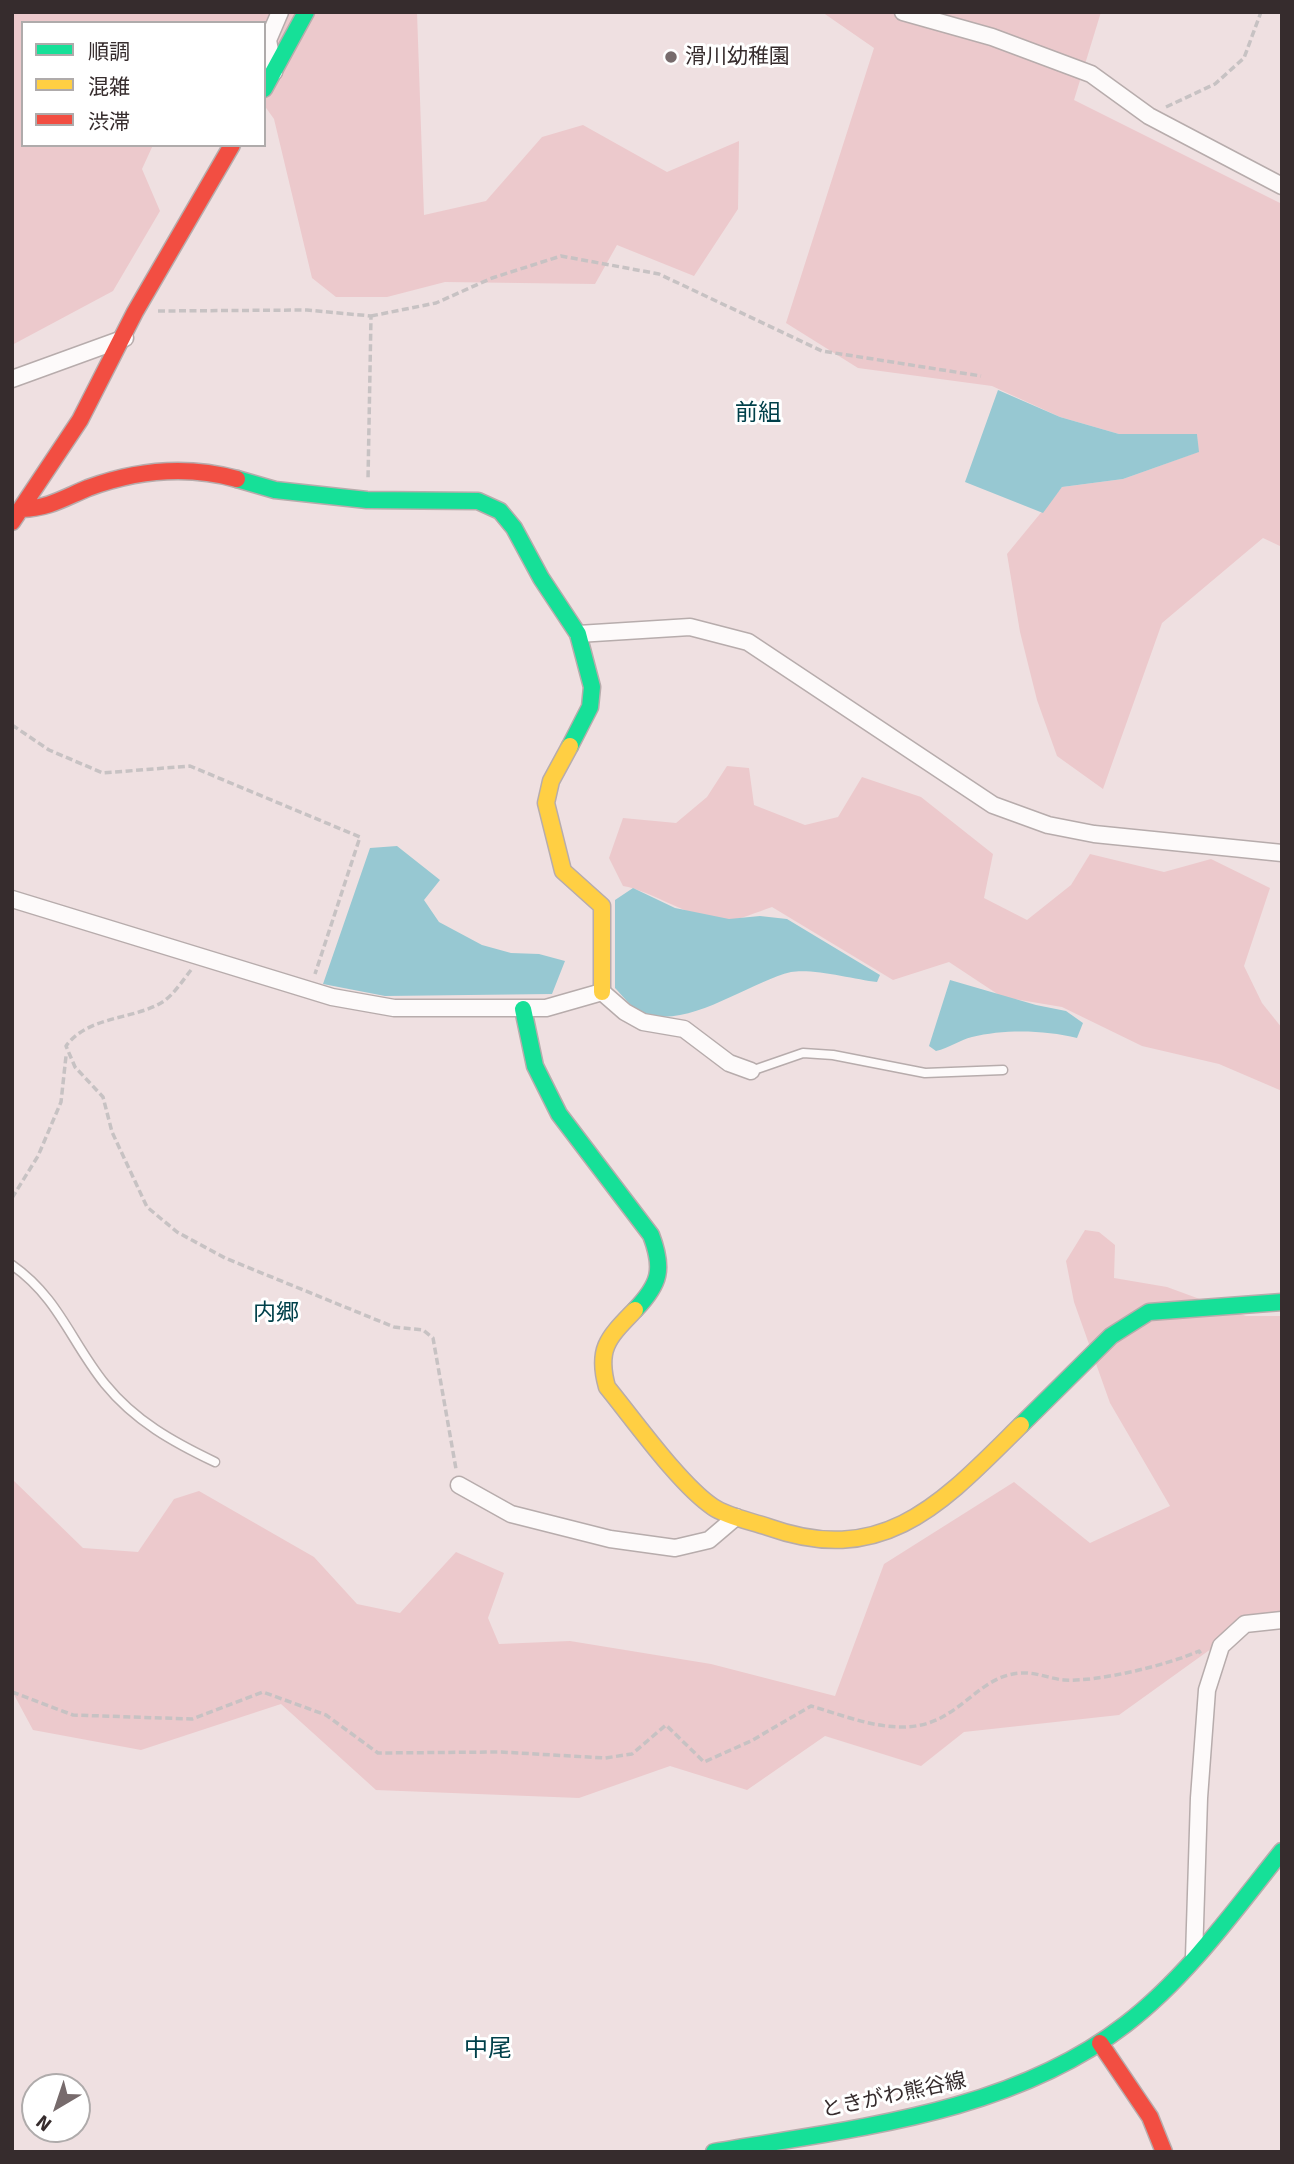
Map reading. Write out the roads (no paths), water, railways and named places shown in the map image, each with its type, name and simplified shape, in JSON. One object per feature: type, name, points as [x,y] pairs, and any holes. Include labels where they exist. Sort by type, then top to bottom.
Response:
[{"type":"street","points":[[274,72],[268,40],[280,12]]},
{"type":"street","points":[[266,86],[306,12]]},
{"type":"street","points":[[903,12],[992,37],[1091,74],[1149,116],[1282,186]]},
{"type":"street","points":[[12,523],[125,338],[135,312],[231,147]]},
{"type":"street","points":[[12,379],[125,338]]},
{"type":"street","points":[[22,509],[44,508],[89,488],[137,474],[181,468],[275,490],[368,500],[478,501],[500,511],[514,528],[541,578],[578,634],[592,687],[590,707],[551,781],[546,803],[563,871],[602,906],[602,992],[625,1012],[643,1021],[684,1030],[729,1063],[751,1071]]},
{"type":"street","points":[[578,634],[690,626],[748,642],[993,805],[1048,825],[1094,834],[1282,853]]},
{"type":"street","points":[[12,899],[332,997],[394,1007],[546,1008],[602,992]]},
{"type":"street","points":[[523,1009],[535,1066],[559,1114],[651,1235],[658,1255],[660,1270],[653,1286],[605,1345],[599,1357],[600,1370],[607,1387],[691,1488],[714,1508],[736,1517],[818,1540],[850,1541],[889,1531],[917,1517],[952,1493],[1111,1336],[1149,1312],[1282,1302]]},
{"type":"street","points":[[459,1485],[511,1514],[610,1539],[675,1548],[709,1540],[736,1517]]},
{"type":"street","points":[[1194,1957],[1199,1798],[1208,1690],[1221,1646],[1245,1624],[1282,1620]]},
{"type":"street","name":"ときがわ熊谷線","points":[[714,2152],[750,2149],[939,2111],[1027,2081],[1100,2043],[1136,2014],[1194,1957],[1282,1851]]},
{"type":"street","points":[[1100,2043],[1150,2117],[1164,2152]]},
{"type":"lane","points":[[751,1071],[803,1053],[833,1055],[925,1073],[1003,1070]]},
{"type":"lane","points":[[12,1265],[34,1280],[48,1295],[104,1382],[127,1408],[174,1442],[215,1462]]},
{"type":"water","points":[[998,390],[1060,417],[1119,434],[1197,434],[1199,452],[1123,479],[1062,487],[1043,513],[965,482]]},
{"type":"water","points":[[397,846],[440,880],[424,900],[439,922],[482,945],[511,953],[539,954],[565,961],[552,994],[385,996],[323,984],[370,848]]},
{"type":"water","points":[[633,888],[675,908],[729,919],[760,916],[787,919],[880,975],[877,982],[821,973],[791,972],[694,1012],[655,1016],[638,1010],[615,988],[615,900]]},
{"type":"water","points":[[950,980],[1066,1011],[1083,1023],[1077,1038],[1038,1032],[997,1033],[972,1037],[936,1051],[929,1046]]},
{"type":"place","name":"滑川幼稚園","points":[[671,57]]},
{"type":"district","name":"前組","points":[[758,414]]},
{"type":"district","name":"内郷","points":[[276,1314]]},
{"type":"district","name":"中尾","points":[[488,2050]]}]
